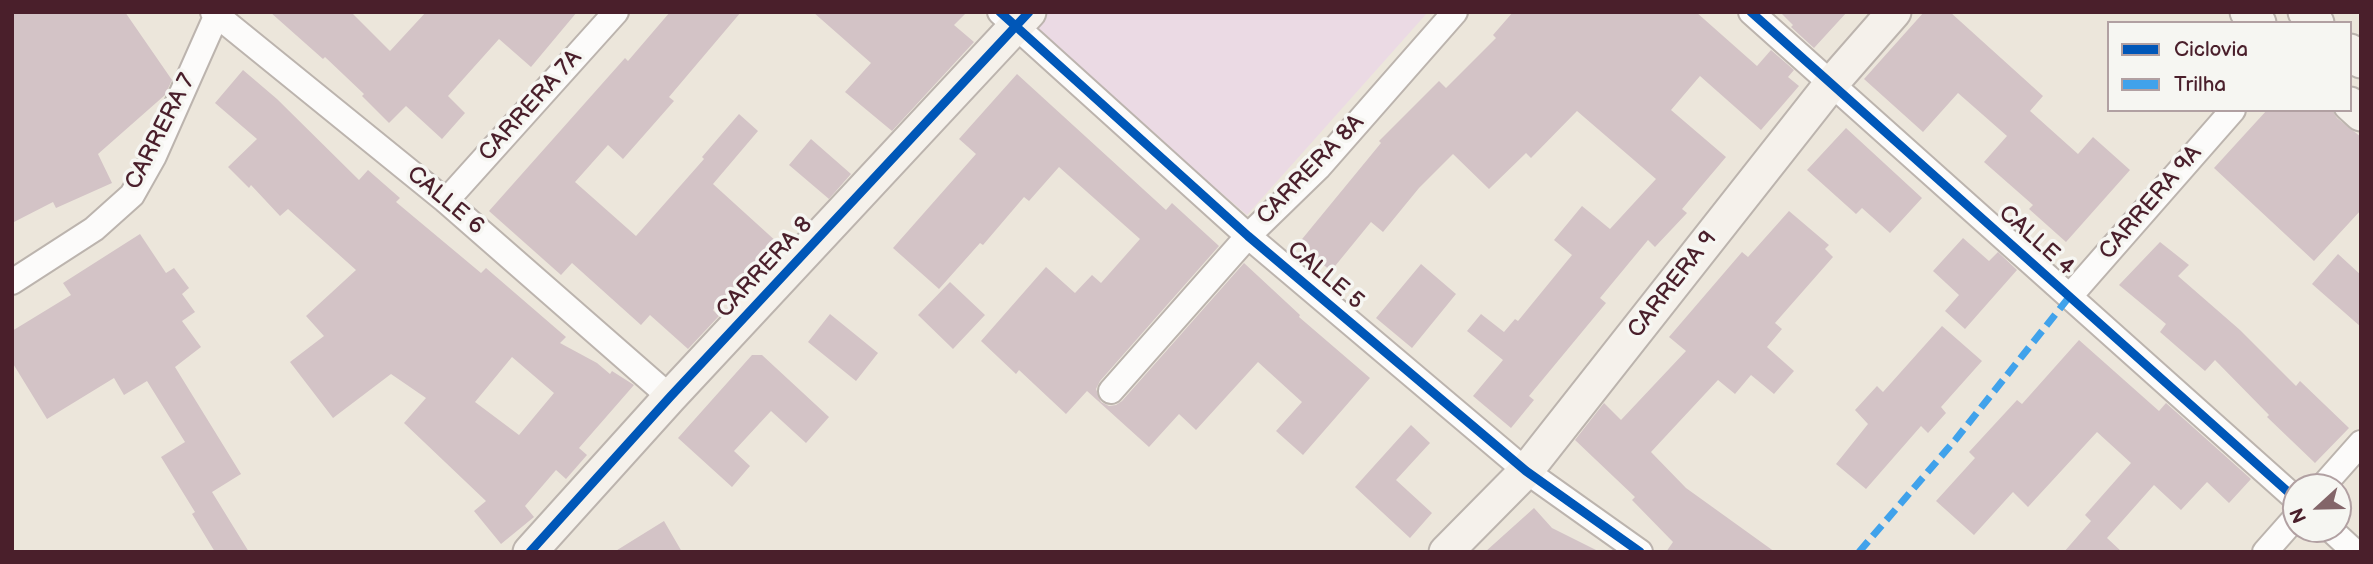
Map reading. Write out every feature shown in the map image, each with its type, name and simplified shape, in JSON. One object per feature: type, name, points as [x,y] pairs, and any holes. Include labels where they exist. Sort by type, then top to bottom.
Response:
[{"type":"street","name":"CARRERA 7A","points":[[446,201],[616,12]]},
{"type":"street","name":"CARRERA 8A","points":[[1111,391],[1248,236],[1318,168],[1455,12]]},
{"type":"street","name":"CALLE 4","points":[[1751,12],[2282,486]]},
{"type":"street","name":"CARRERA 9","points":[[1446,552],[1526,471],[1831,84],[1894,12]]},
{"type":"street","name":"CALLE 6","points":[[216,13],[446,201],[670,397]]},
{"type":"street","name":"CARRERA 7","points":[[12,282],[93,229],[132,195],[154,156],[216,13]]},
{"type":"street","name":"CALLE 5","points":[[1015,17],[1248,236],[1526,471],[1640,552]]},
{"type":"street","name":"CARRERA 8","points":[[530,552],[1015,17]]},
{"type":"street","name":"CARRERA 9A","points":[[2070,296],[2231,112]]},
{"type":"street","points":[[2334,473],[2361,443]]},
{"type":"street","points":[[2265,552],[2282,533]]},
{"type":"shaded area","points":[[1042,12],[1428,12],[1247,215],[1028,27]]},
{"type":"building","points":[[12,12],[125,12],[172,80],[165,95],[98,154],[112,183],[56,208],[53,202],[12,223]]},
{"type":"building","points":[[270,12],[351,12],[390,51],[426,12],[577,12],[531,67],[499,39],[448,96],[465,113],[442,139],[406,106],[389,123],[362,96],[364,94],[325,57],[323,59]]},
{"type":"building","points":[[670,12],[741,12],[669,97],[674,101],[623,159],[608,145],[575,182],[636,236],[704,159],[702,157],[739,114],[758,131],[713,184],[778,243],[739,287],[736,284],[713,310],[719,316],[688,349],[650,315],[641,325],[572,263],[561,275],[489,211],[625,58],[628,61]]},
{"type":"building","points":[[813,12],[967,12],[954,25],[974,42],[892,131],[845,92],[871,63]]},
{"type":"building","points":[[1513,12],[1696,12],[1757,66],[1771,50],[1794,70],[1788,77],[1799,86],[1761,130],[1700,76],[1671,110],[1726,157],[1682,209],[1687,213],[1655,247],[1648,240],[1600,298],[1606,303],[1529,396],[1534,400],[1511,428],[1473,396],[1503,360],[1467,331],[1481,314],[1504,332],[1515,319],[1518,321],[1572,255],[1554,240],[1582,206],[1610,229],[1656,179],[1577,111],[1531,158],[1526,153],[1489,189],[1453,154],[1419,188],[1383,232],[1371,222],[1331,271],[1298,244],[1381,143],[1379,141],[1439,81],[1446,88],[1496,38],[1493,35]]},
{"type":"building","points":[[1780,12],[1847,12],[1814,48],[1791,27],[1793,25]]},
{"type":"building","points":[[1924,12],[1950,12],[2043,96],[2030,111],[2078,154],[2093,137],[2130,170],[2066,242],[2029,209],[2033,205],[1984,162],[2007,136],[1958,93],[1923,132],[1864,79]]},
{"type":"building","points":[[243,70],[277,99],[359,180],[368,170],[400,198],[396,202],[481,273],[486,268],[566,337],[560,343],[597,363],[610,374],[612,371],[634,385],[579,448],[587,455],[566,479],[556,470],[525,506],[534,517],[501,544],[474,511],[486,501],[404,423],[426,398],[391,374],[333,418],[290,362],[324,336],[306,316],[356,270],[288,209],[280,216],[251,185],[249,188],[228,167],[257,139],[215,103]],"holes":[[[512,357],[554,393],[519,435],[475,402]]]},
{"type":"building","points":[[1017,74],[1166,210],[1172,203],[1219,246],[1100,381],[1096,389],[1101,402],[1109,406],[1122,401],[1244,263],[1300,315],[1299,317],[1370,378],[1303,455],[1276,431],[1302,402],[1258,362],[1196,430],[1179,414],[1149,447],[1087,391],[1066,414],[1019,370],[1016,374],[981,341],[1046,267],[1075,293],[1092,275],[1101,283],[1140,239],[1059,167],[1029,201],[1024,197],[983,245],[980,243],[939,289],[893,248],[976,154],[959,139]]},
{"type":"building","points":[[2265,112],[2333,112],[2361,137],[2361,210],[2314,261],[2214,168]]},
{"type":"building","points":[[1846,128],[1922,198],[1890,233],[1862,208],[1856,214],[1807,170]]},
{"type":"building","points":[[811,139],[851,174],[829,199],[789,165]]},
{"type":"building","points":[[1789,211],[1829,245],[1825,249],[1833,257],[1775,323],[1782,329],[1767,347],[1794,371],[1774,394],[1751,375],[1735,394],[1718,380],[1651,452],[1686,488],[1775,552],[1666,552],[1673,542],[1632,500],[1635,497],[1575,440],[1604,403],[1621,420],[1686,351],[1669,337],[1742,252],[1748,257]]},
{"type":"building","points":[[140,234],[166,273],[174,268],[189,288],[182,294],[195,312],[182,321],[201,347],[175,367],[241,474],[212,492],[249,552],[215,552],[192,514],[195,512],[161,457],[185,442],[147,381],[124,395],[114,378],[47,419],[12,362],[12,331],[71,295],[63,283]]},
{"type":"building","points":[[1963,238],[1989,261],[1998,252],[2017,270],[1965,329],[1945,311],[1959,295],[1933,271]]},
{"type":"building","points":[[2160,242],[2189,265],[2178,276],[2240,330],[2296,386],[2300,381],[2349,428],[2315,463],[2267,417],[2269,415],[2215,360],[2205,371],[2160,332],[2166,324],[2119,285]]},
{"type":"building","points":[[2338,254],[2361,275],[2361,327],[2312,284]]},
{"type":"building","points":[[1421,264],[1456,294],[1412,348],[1376,318]]},
{"type":"building","points":[[950,282],[985,315],[953,349],[918,315]]},
{"type":"building","points":[[830,314],[878,353],[856,381],[808,342]]},
{"type":"building","points":[[1942,326],[1982,361],[1941,407],[1946,413],[1928,433],[1921,426],[1866,489],[1836,464],[1868,424],[1855,410],[1877,386],[1883,392]]},
{"type":"building","points":[[2079,340],[2159,411],[2166,403],[2251,479],[2229,503],[2207,482],[2181,510],[2154,485],[2107,538],[2122,552],[2064,552],[2091,521],[2085,515],[2131,463],[2097,432],[2028,507],[2013,492],[1974,535],[1936,501],[1975,458],[1969,452],[2017,400],[2022,404]]},
{"type":"building","points":[[752,355],[762,355],[829,417],[806,443],[771,411],[734,451],[750,466],[732,487],[678,438]]},
{"type":"building","points":[[1411,425],[1430,443],[1396,480],[1432,513],[1410,538],[1355,487]]},
{"type":"building","points":[[1534,508],[1552,528],[1600,552],[1485,552]]},
{"type":"building","points":[[664,521],[682,552],[614,552]]},
{"type":"marked path","points":[[1859,552],[1956,439],[2070,296]]},
{"type":"cycle path","points":[[1000,12],[1248,236],[1526,471],[1640,552]]},
{"type":"cycle path","points":[[530,552],[670,397],[1029,12]]},
{"type":"cycle path","points":[[1751,12],[2282,486]]}]
